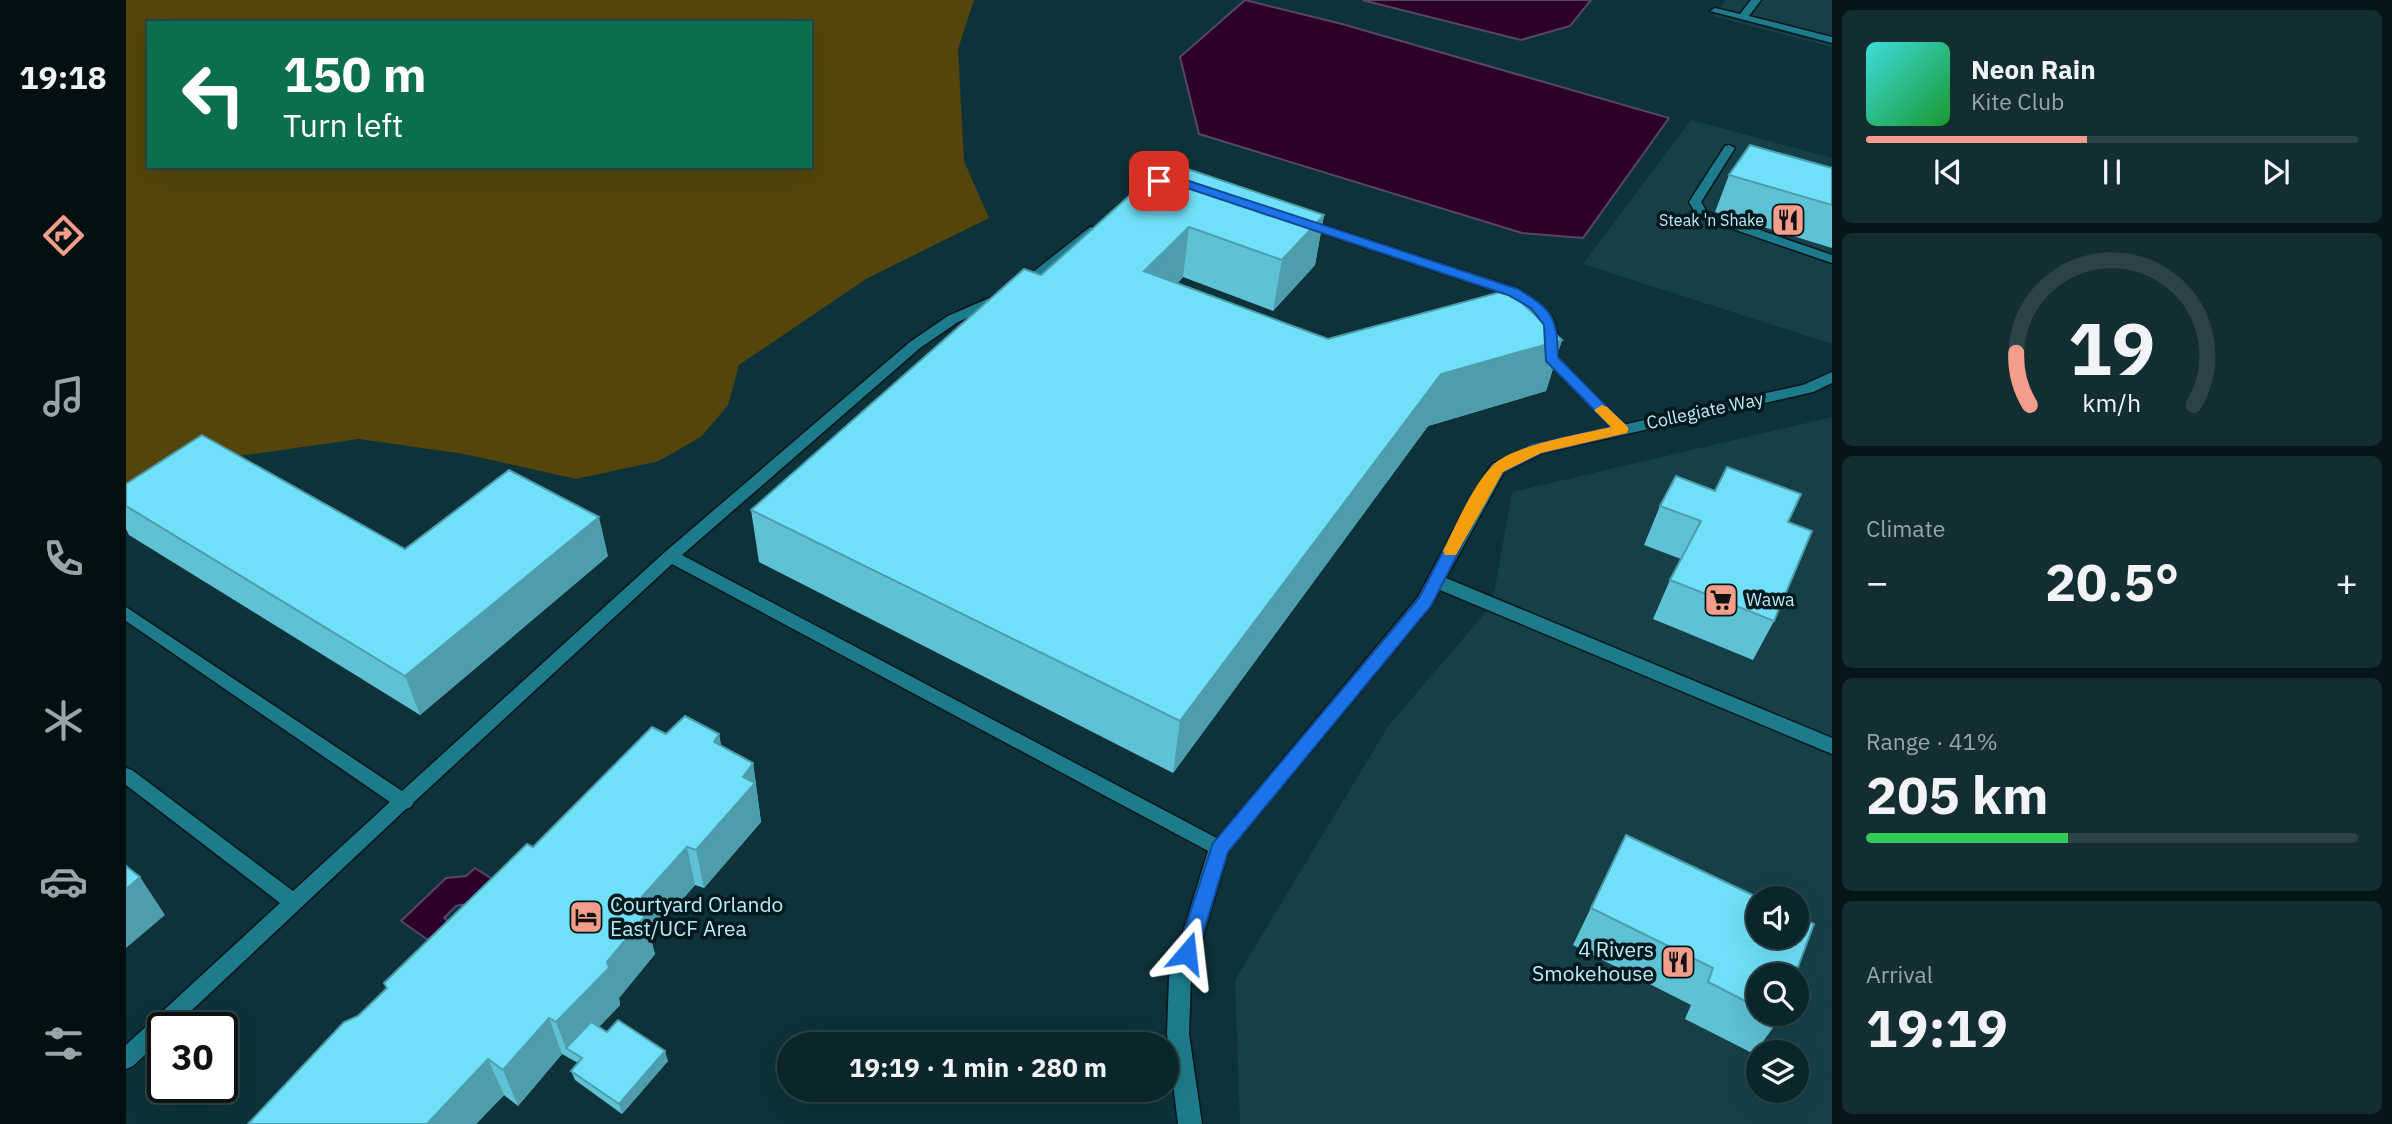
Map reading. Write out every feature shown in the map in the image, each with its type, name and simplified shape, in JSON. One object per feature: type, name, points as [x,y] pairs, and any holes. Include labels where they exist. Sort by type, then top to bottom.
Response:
[{"type":"street","name":"Collegiate Way","points":[[1190,1124],[1178,1034],[1180,977],[1219,848],[1425,601],[1476,503],[1498,468],[1537,449],[1807,389],[1832,377]]},
{"type":"street","points":[[1435,581],[1832,746]]},
{"type":"lane","points":[[1743,18],[1756,0]]},
{"type":"lane","points":[[1715,10],[1832,40]]},
{"type":"lane","points":[[1729,148],[1695,202],[1702,214],[1832,259]]},
{"type":"lane","points":[[1294,220],[1513,292],[1535,306],[1550,325],[1551,358],[1621,429]]},
{"type":"lane","points":[[126,1059],[405,802],[478,731],[671,556],[893,371],[915,345],[953,319],[1032,282],[1101,222]]},
{"type":"lane","points":[[671,556],[1219,848]]},
{"type":"lane","points":[[126,613],[405,802]]},
{"type":"lane","points":[[126,775],[295,903]]},
{"type":"shaded area","points":[[126,0],[974,0],[958,49],[964,161],[989,218],[866,279],[739,365],[728,405],[702,436],[659,461],[576,479],[464,454],[359,439],[232,457],[126,512]]},
{"type":"shaded area","points":[[1245,0],[1342,24],[1669,118],[1583,238],[1522,233],[1199,134],[1180,57]]},
{"type":"shaded area","points":[[1362,0],[1591,0],[1570,26],[1521,40]]},
{"type":"shaded area","points":[[1726,0],[1832,0],[1832,47],[1713,16]]},
{"type":"shaded area","points":[[1691,120],[1832,158],[1832,344],[1583,264]]},
{"type":"shaded area","points":[[1832,417],[1832,1124],[1240,1124],[1235,980],[1389,725],[1492,605],[1512,492]]},
{"type":"shaded area","points":[[475,868],[497,882],[478,902],[456,906],[444,918],[448,921],[428,940],[401,921],[446,878],[466,876]]},
{"type":"building","points":[[1750,145],[1832,168],[1832,205],[1729,175]]},
{"type":"building","points":[[1167,162],[1324,215],[1282,260],[1189,227],[1144,271],[1328,339],[1508,290],[1562,340],[1441,374],[1180,721],[751,510],[1024,269],[1041,275]]},
{"type":"building","points":[[202,435],[405,549],[509,470],[599,517],[405,676],[126,506],[126,484]]},
{"type":"building","points":[[1727,467],[1801,494],[1788,522],[1812,531],[1774,621],[1670,580],[1701,521],[1660,506],[1676,476],[1715,491]]},
{"type":"building","name":"Courtyard Orlando East/UCF Area","points":[[685,716],[719,734],[714,742],[753,763],[743,777],[755,783],[696,850],[687,847],[631,909],[645,916],[607,962],[609,968],[556,1022],[549,1018],[503,1070],[488,1059],[427,1124],[248,1124],[344,1022],[358,1016],[387,988],[384,983],[527,844],[533,847],[652,727],[666,734]]},
{"type":"building","points":[[1626,835],[1746,892],[1746,949],[1805,949],[1799,963],[1746,963],[1746,1001],[1708,982],[1713,968],[1591,908]]},
{"type":"building","points":[[126,866],[140,877],[126,889]]},
{"type":"building","points":[[1809,922],[1814,924],[1809,937]]},
{"type":"building","points":[[618,1020],[665,1051],[619,1104],[571,1071],[582,1058],[566,1048],[591,1022],[607,1032]]},
{"type":"slow traffic","points":[[1451,551],[1498,468],[1537,449],[1621,429],[1602,410]]},
{"type":"place","name":"Steak 'n Shake","points":[[1788,220]]},
{"type":"place","name":"Wawa","points":[[1721,600]]},
{"type":"place","name":"Courtyard Orlando East/UCF Area","points":[[586,917]]},
{"type":"place","name":"4 Rivers Smokehouse","points":[[1678,962]]},
{"type":"route","points":[[1159,181],[1179,181],[1513,292],[1535,306],[1550,325],[1551,358],[1621,429],[1537,449],[1498,468],[1476,503],[1425,601],[1219,848],[1187,953]]}]
